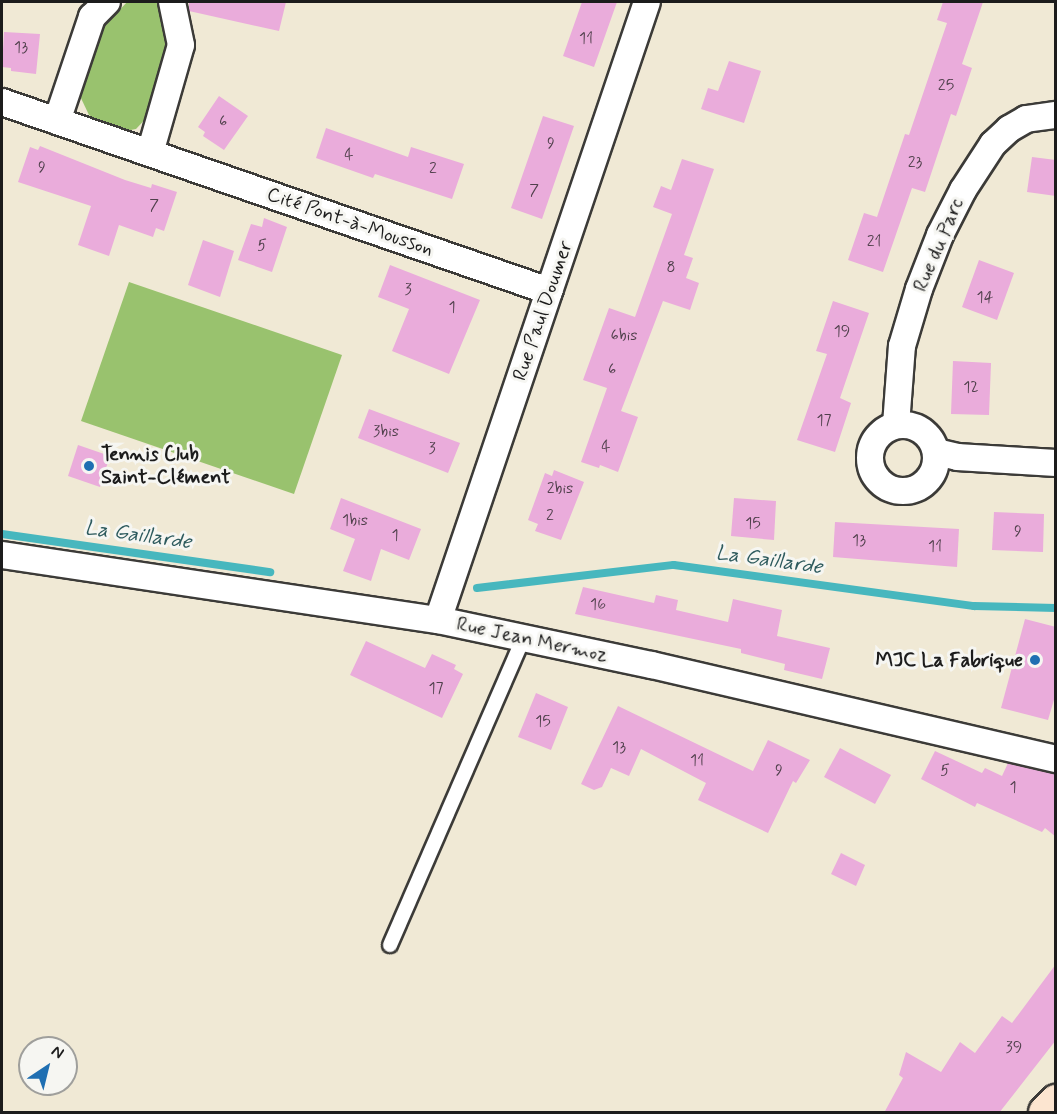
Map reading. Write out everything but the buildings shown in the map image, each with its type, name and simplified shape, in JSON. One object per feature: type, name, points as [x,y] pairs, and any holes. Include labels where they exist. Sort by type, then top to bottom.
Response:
[{"type":"main road","points":[[1045,1113],[1056,1101]]},
{"type":"street","points":[[57,121],[92,17],[107,2]]},
{"type":"street","points":[[150,153],[182,45],[172,2]]},
{"type":"street","name":"Rue Paul Doumer","points":[[438,620],[648,2]]},
{"type":"street","name":"Cité Pont-à-Mousson","points":[[2,102],[549,291]]},
{"type":"street","name":"Rue du Parc","points":[[896,425],[902,346],[919,289],[940,235],[963,190],[993,144],[1009,129],[1026,119],[1056,115]]},
{"type":"street","points":[[896,425],[917,427],[933,442],[936,452],[932,474],[926,482],[906,491],[885,485],[872,468],[872,446],[886,429],[896,425]]},
{"type":"street","points":[[936,452],[957,457],[1056,463]]},
{"type":"street","name":"Rue Jean Mermoz","points":[[2,555],[438,620],[652,665],[1056,759]]},
{"type":"lane","points":[[390,945],[523,639]]},
{"type":"green space","points":[[127,2],[159,2],[171,36],[151,113],[136,129],[125,131],[100,122],[89,115],[79,94],[104,27]]},
{"type":"green space","points":[[129,282],[342,355],[294,494],[81,421]]},
{"type":"waterway","name":"La Gaillarde","points":[[2,534],[270,572]]},
{"type":"waterway","name":"La Gaillarde","points":[[477,588],[674,565],[974,606],[1056,608]]},
{"type":"place","name":"Tennis Club Saint-Clément","points":[[89,466]]},
{"type":"place","name":"MJC La Fabrique","points":[[1035,660]]}]
